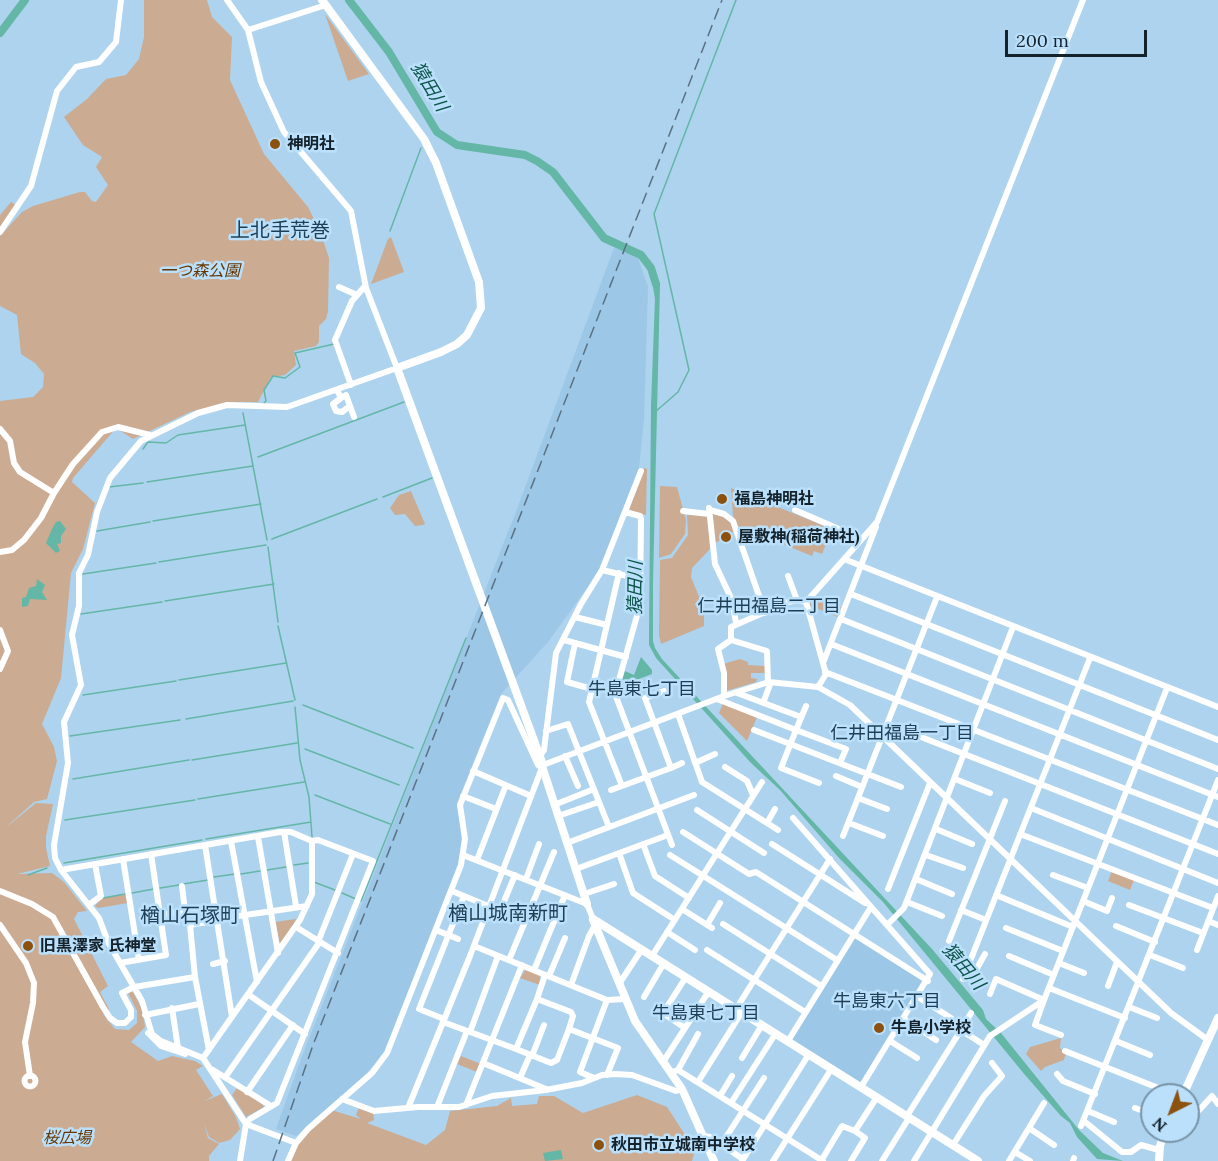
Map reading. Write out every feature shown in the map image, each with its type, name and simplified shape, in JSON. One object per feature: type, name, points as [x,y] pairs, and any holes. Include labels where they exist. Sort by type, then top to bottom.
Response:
[{"type":"street","points":[[0,232],[13,217],[31,186],[57,91],[76,67],[99,62],[116,42],[121,0]]},
{"type":"street","points":[[227,0],[248,30],[261,82],[284,132],[351,211],[365,286],[542,763],[594,922],[635,1021],[663,1062],[675,1071],[698,1082],[822,1161],[842,1126],[855,1131],[865,1138],[851,1161]]},
{"type":"street","points":[[823,664],[1083,0]]},
{"type":"street","points":[[248,30],[324,3],[424,139],[440,172],[481,288],[481,308],[467,335],[457,344],[441,352],[287,407],[227,405],[198,413],[141,441],[110,478],[97,512],[88,555],[79,573],[79,606],[72,635],[81,685],[64,722],[68,763],[54,845],[55,858],[90,904],[134,987],[152,1034],[161,1041],[203,1058],[213,1070],[246,1124],[295,1142]]},
{"type":"street","points":[[351,385],[335,340],[344,316],[365,286]]},
{"type":"street","points":[[339,287],[357,295]]},
{"type":"street","points":[[337,390],[341,398]]},
{"type":"street","points":[[350,406],[342,412],[336,411],[333,404],[346,395],[350,406],[354,417]]},
{"type":"street","points":[[0,552],[12,550],[24,540],[89,444],[102,432],[118,427],[150,435]]},
{"type":"street","points":[[0,429],[10,441],[14,463],[20,472],[54,493]]},
{"type":"street","points":[[408,1108],[474,946],[542,763],[554,662],[575,617],[602,570],[641,471]]},
{"type":"street","points":[[795,510],[862,539]]},
{"type":"street","points":[[710,511],[715,564],[732,600],[736,623]]},
{"type":"street","points":[[683,512],[710,511],[724,514],[733,520],[765,613]]},
{"type":"street","points":[[625,512],[640,516],[641,519],[640,605],[615,694],[672,845]]},
{"type":"street","points":[[806,602],[877,522]]},
{"type":"street","points":[[844,560],[1218,707]]},
{"type":"street","points":[[602,570],[640,579]]},
{"type":"street","points":[[619,573],[589,702],[622,786]]},
{"type":"street","points":[[788,576],[796,600]]},
{"type":"street","points":[[851,594],[1218,740]]},
{"type":"street","points":[[843,836],[937,597]]},
{"type":"street","points":[[731,640],[731,627],[736,623],[796,600],[806,602]]},
{"type":"street","points":[[806,602],[825,672],[818,687]]},
{"type":"street","points":[[575,617],[607,625]]},
{"type":"street","points":[[841,619],[1218,769]]},
{"type":"street","points":[[890,923],[902,912],[907,902],[1014,627]]},
{"type":"street","points":[[0,630],[8,651],[0,669]]},
{"type":"street","points":[[564,640],[626,657]]},
{"type":"street","points":[[731,640],[767,651],[770,682],[764,703]]},
{"type":"street","points":[[724,696],[724,673],[718,650],[731,640]]},
{"type":"street","points":[[575,643],[567,682],[592,689]]},
{"type":"street","points":[[831,644],[1215,796]]},
{"type":"street","points":[[985,954],[971,979],[964,976],[1090,658]]},
{"type":"street","points":[[825,672],[1218,825]]},
{"type":"street","points":[[288,1161],[295,1142],[372,1073],[387,1053],[452,891],[464,855],[465,839],[460,805],[503,698],[508,700],[538,765],[724,696],[770,682],[818,687],[850,705],[1010,858],[1074,924],[1171,1013],[1208,1040]]},
{"type":"street","points":[[1061,1035],[1035,1025],[1167,688]]},
{"type":"street","points":[[664,691],[645,698],[671,768]]},
{"type":"street","points":[[736,692],[801,717]]},
{"type":"street","points":[[714,700],[846,749],[840,763]]},
{"type":"street","points":[[806,706],[781,768],[819,783]]},
{"type":"street","points":[[678,714],[702,782],[778,830]]},
{"type":"street","points":[[546,731],[568,724],[609,827]]},
{"type":"street","points":[[888,724],[1218,854]]},
{"type":"street","points":[[754,730],[901,786]]},
{"type":"street","points":[[695,763],[715,754]]},
{"type":"street","points":[[566,756],[578,786]]},
{"type":"street","points":[[611,790],[682,763]]},
{"type":"street","points":[[724,767],[747,781],[753,795]]},
{"type":"street","points":[[473,771],[531,796]]},
{"type":"street","points":[[836,776],[862,787]]},
{"type":"street","points":[[955,779],[990,793]]},
{"type":"street","points":[[1159,1155],[1141,1145],[1131,1152],[1122,1152],[1083,1124],[1203,819],[1215,796],[1218,780]]},
{"type":"street","points":[[652,956],[762,782]]},
{"type":"street","points":[[888,889],[930,783]]},
{"type":"street","points":[[477,860],[506,785]]},
{"type":"street","points":[[554,805],[594,789]]},
{"type":"street","points":[[567,843],[694,795]]},
{"type":"street","points":[[463,796],[496,809]]},
{"type":"street","points":[[858,798],[887,809]]},
{"type":"street","points":[[949,941],[1005,801]]},
{"type":"street","points":[[558,816],[599,802]]},
{"type":"street","points":[[1030,808],[1218,883]]},
{"type":"street","points":[[766,823],[775,809]]},
{"type":"street","points":[[697,810],[764,853]]},
{"type":"street","points":[[793,818],[871,907]]},
{"type":"street","points":[[849,823],[883,836]]},
{"type":"street","points":[[936,829],[972,844]]},
{"type":"street","points":[[62,870],[284,832],[312,842],[318,840],[374,861],[277,1103],[250,1119],[246,1124],[240,1161]]},
{"type":"street","points":[[284,832],[296,906]]},
{"type":"street","points":[[684,832],[750,874],[756,872],[928,981]]},
{"type":"street","points":[[1020,834],[1213,908]]},
{"type":"street","points":[[576,869],[668,835]]},
{"type":"street","points":[[258,837],[278,953]]},
{"type":"street","points":[[231,841],[257,982]]},
{"type":"street","points":[[203,1058],[296,927],[307,906],[312,894],[312,842]]},
{"type":"street","points":[[526,879],[539,844]]},
{"type":"street","points":[[644,844],[655,876],[689,898]]},
{"type":"street","points":[[772,844],[871,907],[890,923],[930,974],[928,981],[861,1087]]},
{"type":"street","points":[[205,845],[232,1017]]},
{"type":"street","points":[[509,960],[554,852]]},
{"type":"street","points":[[619,853],[633,893],[675,920]]},
{"type":"street","points":[[120,963],[166,955],[151,854]]},
{"type":"street","points":[[226,1076],[318,942],[353,854]]},
{"type":"street","points":[[464,855],[588,904]]},
{"type":"street","points":[[670,855],[837,960]]},
{"type":"street","points":[[926,855],[963,868]]},
{"type":"street","points":[[123,859],[139,960]]},
{"type":"street","points":[[698,1082],[754,979],[830,859]]},
{"type":"street","points":[[90,904],[101,896],[95,864]]},
{"type":"street","points":[[500,911],[515,875]]},
{"type":"street","points":[[1053,875],[1088,888]]},
{"type":"street","points":[[916,879],[952,894]]},
{"type":"street","points":[[584,894],[614,884]]},
{"type":"street","points":[[182,886],[185,911]]},
{"type":"street","points":[[0,891],[32,904],[53,917],[103,1007],[110,1018],[117,1023],[124,1023],[131,1017],[131,1010],[122,993],[134,987],[195,976]]},
{"type":"street","points":[[452,891],[488,906]]},
{"type":"street","points":[[534,970],[565,895]]},
{"type":"street","points":[[464,896],[419,1009],[469,1032],[551,1063],[557,1060],[573,1016],[571,1012],[537,999]]},
{"type":"street","points":[[996,896],[1074,924]]},
{"type":"street","points":[[1197,950],[1218,896]]},
{"type":"street","points":[[1083,901],[1107,911],[1112,898]]},
{"type":"street","points":[[907,902],[942,916]]},
{"type":"street","points":[[682,909],[709,926],[720,903]]},
{"type":"street","points":[[1129,905],[1203,933]]},
{"type":"street","points":[[161,915],[216,906]]},
{"type":"street","points":[[209,1050],[199,1004],[190,925],[271,910],[307,906]]},
{"type":"street","points":[[788,1041],[871,907]]},
{"type":"street","points":[[961,910],[986,920]]},
{"type":"street","points":[[1208,921],[1218,925]]},
{"type":"street","points":[[594,922],[832,1068],[953,1145],[964,1157],[978,1161]]},
{"type":"street","points":[[571,985],[594,922]]},
{"type":"street","points":[[723,924],[821,986]]},
{"type":"street","points":[[0,925],[26,963],[34,983],[26,1042],[30,1076]]},
{"type":"street","points":[[1116,926],[1155,942]]},
{"type":"street","points":[[296,927],[338,953]]},
{"type":"street","points":[[1006,928],[1064,951]]},
{"type":"street","points":[[436,930],[458,939]]},
{"type":"street","points":[[667,932],[695,950]]},
{"type":"street","points":[[516,1049],[565,938]]},
{"type":"street","points":[[474,946],[607,1000],[625,999]]},
{"type":"street","points":[[619,985],[642,950]]},
{"type":"street","points":[[707,950],[805,1012]]},
{"type":"street","points":[[1150,955],[1182,968]]},
{"type":"street","points":[[437,1107],[498,956]]},
{"type":"street","points":[[1009,956],[1054,975]]},
{"type":"street","points":[[213,964],[225,961]]},
{"type":"street","points":[[1108,986],[1117,962]]},
{"type":"street","points":[[644,997],[664,963]]},
{"type":"street","points":[[1059,963],[1084,973]]},
{"type":"street","points":[[466,1105],[522,965]]},
{"type":"street","points":[[216,972],[226,971]]},
{"type":"street","points":[[685,1028],[663,1013],[686,977]]},
{"type":"street","points":[[990,994],[996,979],[1044,1000]]},
{"type":"street","points":[[1049,988],[1125,1018]]},
{"type":"street","points":[[663,1062],[709,991]]},
{"type":"street","points":[[249,995],[305,1034]]},
{"type":"street","points":[[918,997],[951,1018]]},
{"type":"street","points":[[594,1078],[580,1072],[607,1000]]},
{"type":"street","points":[[914,1161],[990,1036],[1044,1000]]},
{"type":"street","points":[[145,1013],[199,1004]]},
{"type":"street","points":[[1129,1006],[1157,1018]]},
{"type":"street","points":[[172,1008],[178,1048]]},
{"type":"street","points":[[145,1013],[144,1021],[154,1042],[200,1060],[222,1085]]},
{"type":"street","points":[[882,1161],[971,1013]]},
{"type":"street","points":[[1188,1083],[1218,1018]]},
{"type":"street","points":[[904,1019],[936,1040]]},
{"type":"street","points":[[247,1092],[293,1025]]},
{"type":"street","points":[[520,1078],[544,1025]]},
{"type":"street","points":[[742,1059],[762,1025]]},
{"type":"street","points":[[569,1029],[618,1048],[607,1074]]},
{"type":"street","points":[[961,1030],[984,1045]]},
{"type":"street","points":[[731,1103],[776,1033]]},
{"type":"street","points":[[675,1071],[699,1034]]},
{"type":"street","points":[[890,1041],[917,1058]]},
{"type":"street","points":[[1116,1041],[1150,1055]]},
{"type":"street","points":[[1065,1051],[1147,1083]]},
{"type":"street","points":[[704,1136],[710,1137],[742,1160],[809,1054]]},
{"type":"street","points":[[483,1063],[546,1090]]},
{"type":"street","points":[[953,1145],[984,1096],[1002,1076],[992,1064]]},
{"type":"street","points":[[773,1161],[832,1068]]},
{"type":"street","points":[[213,1070],[271,1106]]},
{"type":"street","points":[[675,1071],[714,1161]]},
{"type":"street","points":[[342,1099],[374,1111],[466,1105],[492,1096],[582,1083],[607,1074],[632,1075],[676,1091],[682,1089]]},
{"type":"street","points":[[1057,1074],[1063,1082],[1095,1094]]},
{"type":"street","points":[[720,1096],[732,1076]]},
{"type":"street","points":[[721,1144],[764,1077]]},
{"type":"street","points":[[1200,1109],[1212,1096],[1218,1104]]},
{"type":"street","points":[[855,1131],[877,1097]]},
{"type":"street","points":[[1009,1161],[1044,1103]]},
{"type":"street","points":[[1136,1107],[1140,1109]]},
{"type":"street","points":[[1088,1112],[1114,1122]]},
{"type":"street","points":[[1029,1128],[1054,1145]]},
{"type":"street","points":[[1015,1152],[1030,1161]]},
{"type":"shaded area","points":[[614,248],[637,255],[648,287],[644,419],[639,468],[600,570],[548,642],[501,694],[457,803],[462,836],[458,864],[386,1050],[360,1081],[296,1136],[276,1129],[301,1059],[517,509]]},
{"type":"shaded area","points":[[650,269],[660,285],[653,582],[655,648],[662,659],[932,949],[983,1010],[986,1019],[1001,1033],[1079,1130],[1103,1153],[1123,1161],[1097,1159],[1077,1137],[1070,1123],[1025,1075],[883,902],[839,858],[780,790],[751,763],[656,658],[649,645],[651,405],[655,299]]},
{"type":"shaded area","points":[[60,521],[66,529],[61,536],[61,543],[57,544],[60,551],[56,553],[46,543],[56,522]]},
{"type":"shaded area","points":[[37,579],[45,585],[42,592],[47,600],[30,599],[28,606],[22,607],[22,598],[26,597],[29,588],[36,586]]},
{"type":"shaded area","points":[[641,657],[652,670],[652,674],[621,684],[625,671],[634,675]]},
{"type":"shaded area","points":[[854,938],[924,982],[860,1083],[790,1038]]},
{"type":"shaded area","points":[[561,1150],[563,1159],[545,1161],[543,1153]]},
{"type":"green space","name":"一つ森公園","points":[[144,0],[207,0],[212,17],[232,37],[230,80],[264,154],[308,207],[320,231],[329,258],[328,311],[326,319],[319,326],[319,342],[316,346],[294,351],[296,365],[285,375],[271,377],[258,402],[230,402],[190,412],[133,439],[116,428],[73,478],[72,482],[95,503],[83,549],[71,573],[61,678],[42,724],[54,747],[57,761],[47,799],[34,802],[4,829],[36,803],[53,804],[46,836],[50,866],[17,874],[52,873],[64,882],[87,911],[78,912],[74,919],[108,986],[100,992],[109,1009],[103,1014],[115,1029],[129,1030],[137,1023],[137,1011],[128,993],[132,990],[142,1009],[145,1027],[131,1042],[158,1061],[172,1056],[195,1061],[203,1066],[196,1070],[213,1096],[204,1101],[222,1094],[236,1117],[240,1129],[230,1140],[219,1143],[209,1137],[204,1123],[208,1138],[219,1144],[209,1156],[209,1161],[0,1161],[0,401],[33,397],[43,387],[44,374],[35,363],[21,354],[17,315],[0,306],[0,236],[22,212],[33,206],[80,192],[85,192],[92,201],[96,202],[108,185],[96,167],[102,157],[83,145],[64,117],[87,99],[106,79],[126,75],[139,59],[144,37]]},
{"type":"green space","points":[[325,14],[369,74],[348,81]]},
{"type":"green space","points":[[11,202],[16,205],[0,230],[0,215]]},
{"type":"green space","points":[[391,237],[404,272],[371,284],[388,239]]},
{"type":"green space","points":[[644,468],[647,469],[646,515],[631,511],[629,507]]},
{"type":"green space","points":[[660,486],[677,487],[686,520],[685,534],[671,554],[659,558]]},
{"type":"green space","points":[[731,488],[832,529],[822,554],[814,551],[812,556],[758,534],[756,538],[749,536],[745,547],[733,516]]},
{"type":"green space","points":[[411,491],[425,524],[423,525],[415,526],[405,514],[395,515],[390,508],[399,495]]},
{"type":"green space","points":[[715,512],[731,521],[734,531],[714,544],[712,513]]},
{"type":"green space","points":[[687,515],[708,516],[710,549],[692,568],[691,577],[704,609],[704,626],[661,644],[659,635],[660,560],[672,558],[688,535]]},
{"type":"green space","points":[[815,595],[844,608],[840,618],[809,605]]},
{"type":"green space","points":[[740,659],[748,662],[748,665],[766,666],[766,673],[751,673],[751,678],[757,679],[756,682],[726,691],[723,664]]},
{"type":"green space","points":[[723,703],[757,717],[747,741],[719,713]]},
{"type":"green space","points":[[1112,871],[1134,880],[1130,890],[1108,881]]},
{"type":"green space","points":[[127,894],[128,903],[98,908],[95,906],[102,898]]},
{"type":"green space","points":[[296,919],[294,925],[280,944],[275,922]]},
{"type":"green space","points":[[526,969],[540,975],[540,985],[520,978]]},
{"type":"green space","points":[[1061,1038],[1060,1048],[1066,1053],[1064,1060],[1045,1067],[1041,1071],[1026,1054],[1030,1047]]},
{"type":"green space","points":[[461,1056],[481,1064],[477,1072],[457,1064]]},
{"type":"green space","points":[[238,1087],[264,1107],[246,1117],[232,1095]]},
{"type":"green space","points":[[637,1095],[667,1107],[695,1150],[692,1161],[289,1161],[302,1134],[331,1110],[361,1119],[356,1115],[359,1107],[373,1113],[374,1120],[367,1123],[426,1145],[445,1130],[450,1111],[497,1106],[511,1098],[512,1106],[537,1104],[539,1096],[554,1096],[583,1113]]},
{"type":"waterway","points":[[0,33],[25,0]]},
{"type":"waterway","name":"猿田川","points":[[349,0],[389,52],[437,132],[457,145],[525,155],[553,172],[604,238],[641,255],[651,268],[656,284]]},
{"type":"waterway","points":[[655,412],[678,392],[689,370],[654,214],[736,0]]},
{"type":"waterway","points":[[390,231],[421,148]]},
{"type":"waterway","points":[[264,403],[266,401],[264,390],[273,376],[285,378],[300,367],[295,353],[334,344]]},
{"type":"waterway","points":[[258,457],[404,402]]},
{"type":"waterway","points":[[243,413],[267,540]]},
{"type":"waterway","points":[[143,449],[148,442],[166,443],[178,435],[245,425]]},
{"type":"waterway","points":[[147,482],[253,466]]},
{"type":"waterway","points":[[383,497],[432,478]]},
{"type":"waterway","points":[[109,487],[143,483]]},
{"type":"waterway","points":[[272,539],[377,499]]},
{"type":"waterway","points":[[153,521],[261,504]]},
{"type":"waterway","points":[[97,531],[150,522]]},
{"type":"waterway","points":[[159,562],[266,545]]},
{"type":"waterway","points":[[268,547],[278,622]]},
{"type":"waterway","points":[[83,574],[156,563]]},
{"type":"waterway","points":[[165,601],[274,584]]},
{"type":"waterway","points":[[81,614],[162,602]]},
{"type":"waterway","points":[[278,626],[295,700]]},
{"type":"waterway","points":[[361,901],[466,638]]},
{"type":"waterway","points":[[179,680],[286,663]]},
{"type":"waterway","points":[[83,695],[176,681]]},
{"type":"waterway","points":[[186,719],[293,701]]},
{"type":"waterway","points":[[303,705],[413,748]]},
{"type":"waterway","points":[[295,707],[300,760],[309,797],[312,837]]},
{"type":"waterway","points":[[70,736],[180,720]]},
{"type":"waterway","points":[[192,760],[297,743]]},
{"type":"waterway","points":[[305,749],[399,785]]},
{"type":"waterway","points":[[73,779],[189,760]]},
{"type":"waterway","points":[[198,799],[304,782]]},
{"type":"waterway","points":[[315,795],[390,824]]},
{"type":"waterway","points":[[65,820],[195,800]]},
{"type":"waterway","points":[[206,839],[311,822]]},
{"type":"waterway","points":[[64,863],[202,840]]},
{"type":"waterway","points":[[294,865],[308,863]]},
{"type":"waterway","points":[[267,870],[286,867]]},
{"type":"waterway","points":[[28,875],[47,868]]},
{"type":"waterway","points":[[241,874],[260,871]]},
{"type":"waterway","points":[[214,877],[235,874]]},
{"type":"waterway","points":[[183,884],[208,880]]},
{"type":"waterway","points":[[314,882],[335,890]]},
{"type":"waterway","points":[[160,888],[179,885]]},
{"type":"waterway","points":[[132,893],[154,889]]},
{"type":"waterway","points":[[342,893],[356,899]]},
{"type":"waterway","points":[[103,898],[125,894]]},
{"type":"railway","points":[[273,1161],[313,1045],[722,0]]},
{"type":"place","name":"神明社","points":[[275,144]]},
{"type":"place","name":"福島神明社","points":[[722,499]]},
{"type":"place","name":"屋敷神(稲荷神社)","points":[[726,537]]},
{"type":"place","name":"旧黒澤家 氏神堂","points":[[28,946]]},
{"type":"place","name":"牛島小学校","points":[[879,1028]]},
{"type":"place","name":"秋田市立城南中学校","points":[[599,1145]]},
{"type":"district","name":"上北手荒巻","points":[[280,231]]},
{"type":"district","name":"仁井田福島二丁目","points":[[769,607]]},
{"type":"district","name":"牛島東七丁目","points":[[642,690]]},
{"type":"district","name":"仁井田福島一丁目","points":[[902,734]]},
{"type":"district","name":"楢山城南新町","points":[[508,914]]},
{"type":"district","name":"楢山石塚町","points":[[190,916]]},
{"type":"district","name":"牛島東六丁目","points":[[887,1002]]},
{"type":"district","name":"牛島東七丁目","points":[[706,1014]]},
{"type":"park label","name":"桜広場","points":[[67,1138]]}]
